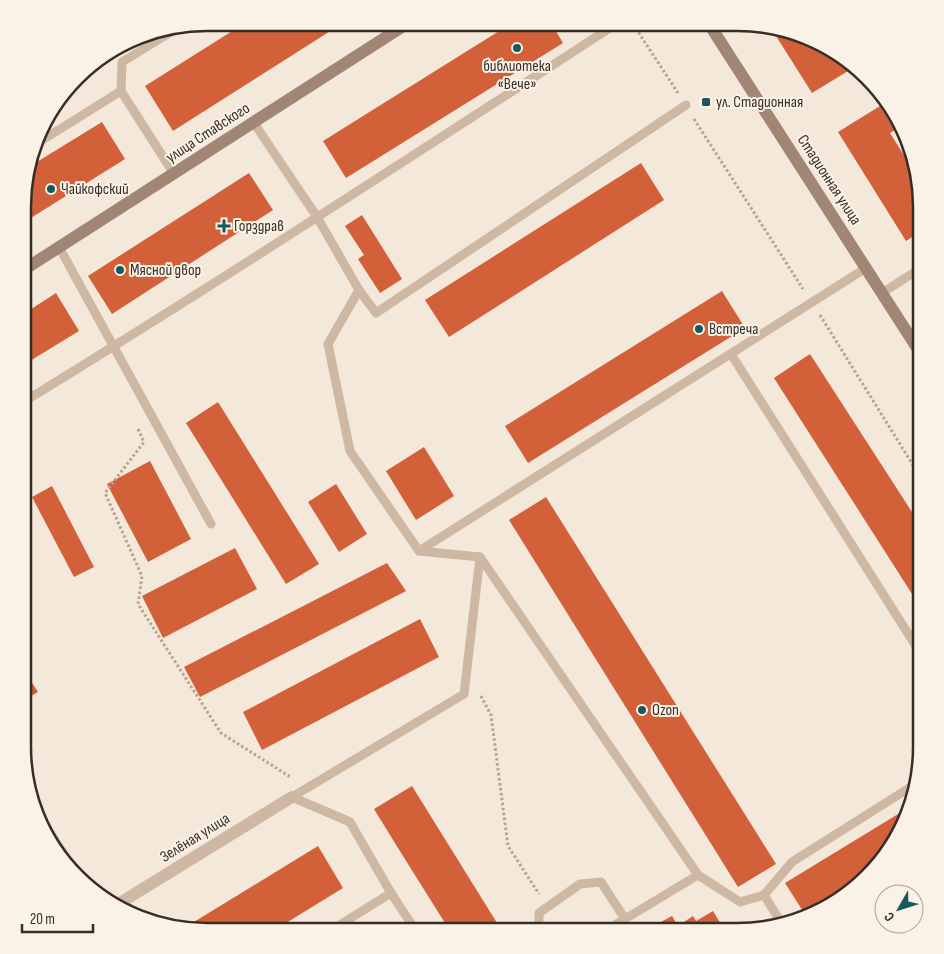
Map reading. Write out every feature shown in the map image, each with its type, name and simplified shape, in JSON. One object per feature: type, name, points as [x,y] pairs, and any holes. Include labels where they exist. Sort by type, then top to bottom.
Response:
[{"type":"street","name":"Стадионная улица","points":[[714,31],[912,340]]},
{"type":"street","name":"улица Ставского","points":[[31,266],[395,32]]},
{"type":"street","name":"Зелёная улица","points":[[123,901],[292,797]]},
{"type":"lane","points":[[31,397],[317,217],[605,31]]},
{"type":"lane","points":[[163,37],[122,62],[120,91],[174,174]]},
{"type":"lane","points":[[46,138],[120,91]]},
{"type":"lane","points":[[254,123],[317,217],[359,290],[376,313],[686,105]]},
{"type":"lane","points":[[59,247],[211,524]]},
{"type":"lane","points":[[419,552],[866,268]]},
{"type":"lane","points":[[882,293],[912,274]]},
{"type":"lane","points":[[359,290],[328,344],[350,451],[419,552]]},
{"type":"lane","points":[[731,354],[913,641]]},
{"type":"lane","points":[[419,552],[480,557]]},
{"type":"lane","points":[[292,797],[464,694],[480,557]]},
{"type":"lane","points":[[480,557],[698,875],[740,902],[764,895],[792,862],[908,789]]},
{"type":"lane","points":[[292,797],[350,822],[410,923]]},
{"type":"lane","points":[[620,922],[698,875]]},
{"type":"lane","points":[[539,922],[539,913],[580,884],[601,882],[625,919]]},
{"type":"lane","points":[[343,923],[391,893]]},
{"type":"lane","points":[[764,895],[778,918]]},
{"type":"path","points":[[639,31],[912,464]]},
{"type":"path","points":[[136,425],[144,442],[104,492],[142,576],[138,604],[221,733],[307,788]]},
{"type":"path","points":[[467,671],[491,714],[508,846],[548,908]]},
{"type":"building","points":[[498,31],[556,31],[563,43],[346,178],[323,141]]},
{"type":"building","points":[[231,32],[329,32],[173,131],[145,86]]},
{"type":"building","points":[[776,36],[814,49],[848,71],[812,93]]},
{"type":"building","points":[[880,106],[895,130],[890,133],[905,157],[911,185],[912,237],[906,241],[838,132]]},
{"type":"building","points":[[102,122],[125,159],[31,218],[33,185],[37,162]]},
{"type":"building","points":[[641,163],[664,200],[449,337],[425,300]]},
{"type":"building","points":[[249,173],[273,210],[112,314],[88,276]]},
{"type":"building","points":[[362,215],[402,279],[380,293],[358,259],[364,255],[345,226]]},
{"type":"building","points":[[722,291],[745,328],[528,463],[505,426]]},
{"type":"building","points":[[56,293],[79,331],[31,360],[31,309]]},
{"type":"building","points":[[810,354],[913,513],[913,595],[774,378]]},
{"type":"building","points":[[218,402],[319,564],[286,584],[186,423]]},
{"type":"building","points":[[424,447],[454,496],[416,520],[386,471]]},
{"type":"building","points":[[150,461],[191,539],[148,562],[107,484]]},
{"type":"building","points":[[336,484],[367,534],[339,552],[308,502]]},
{"type":"building","points":[[52,486],[94,567],[74,577],[32,497]]},
{"type":"building","points":[[546,497],[776,864],[738,887],[509,520]]},
{"type":"building","points":[[235,548],[257,589],[163,638],[142,596]]},
{"type":"building","points":[[387,563],[406,591],[200,697],[184,667]]},
{"type":"building","points":[[420,619],[439,657],[262,750],[243,712]]},
{"type":"building","points":[[32,683],[38,692],[32,696]]},
{"type":"building","points":[[412,786],[497,922],[445,923],[374,809]]},
{"type":"building","points":[[899,813],[889,835],[869,863],[853,879],[825,899],[802,910],[785,883]]},
{"type":"building","points":[[318,846],[343,888],[286,923],[194,922]]},
{"type":"building","points":[[713,911],[720,922],[684,922],[693,916],[696,921]]},
{"type":"building","points":[[672,916],[676,922],[661,922]]},
{"type":"place","name":"библиотека «Вече»","points":[[517,48]]},
{"type":"place","name":"ул. Стадионная","points":[[706,102]]},
{"type":"place","name":"Чайкофский","points":[[51,189]]},
{"type":"place","name":"Горздрав","points":[[224,226]]},
{"type":"place","name":"Мясной двор","points":[[120,270]]},
{"type":"place","name":"Встреча","points":[[699,329]]},
{"type":"place","name":"Ozon","points":[[642,710]]}]
